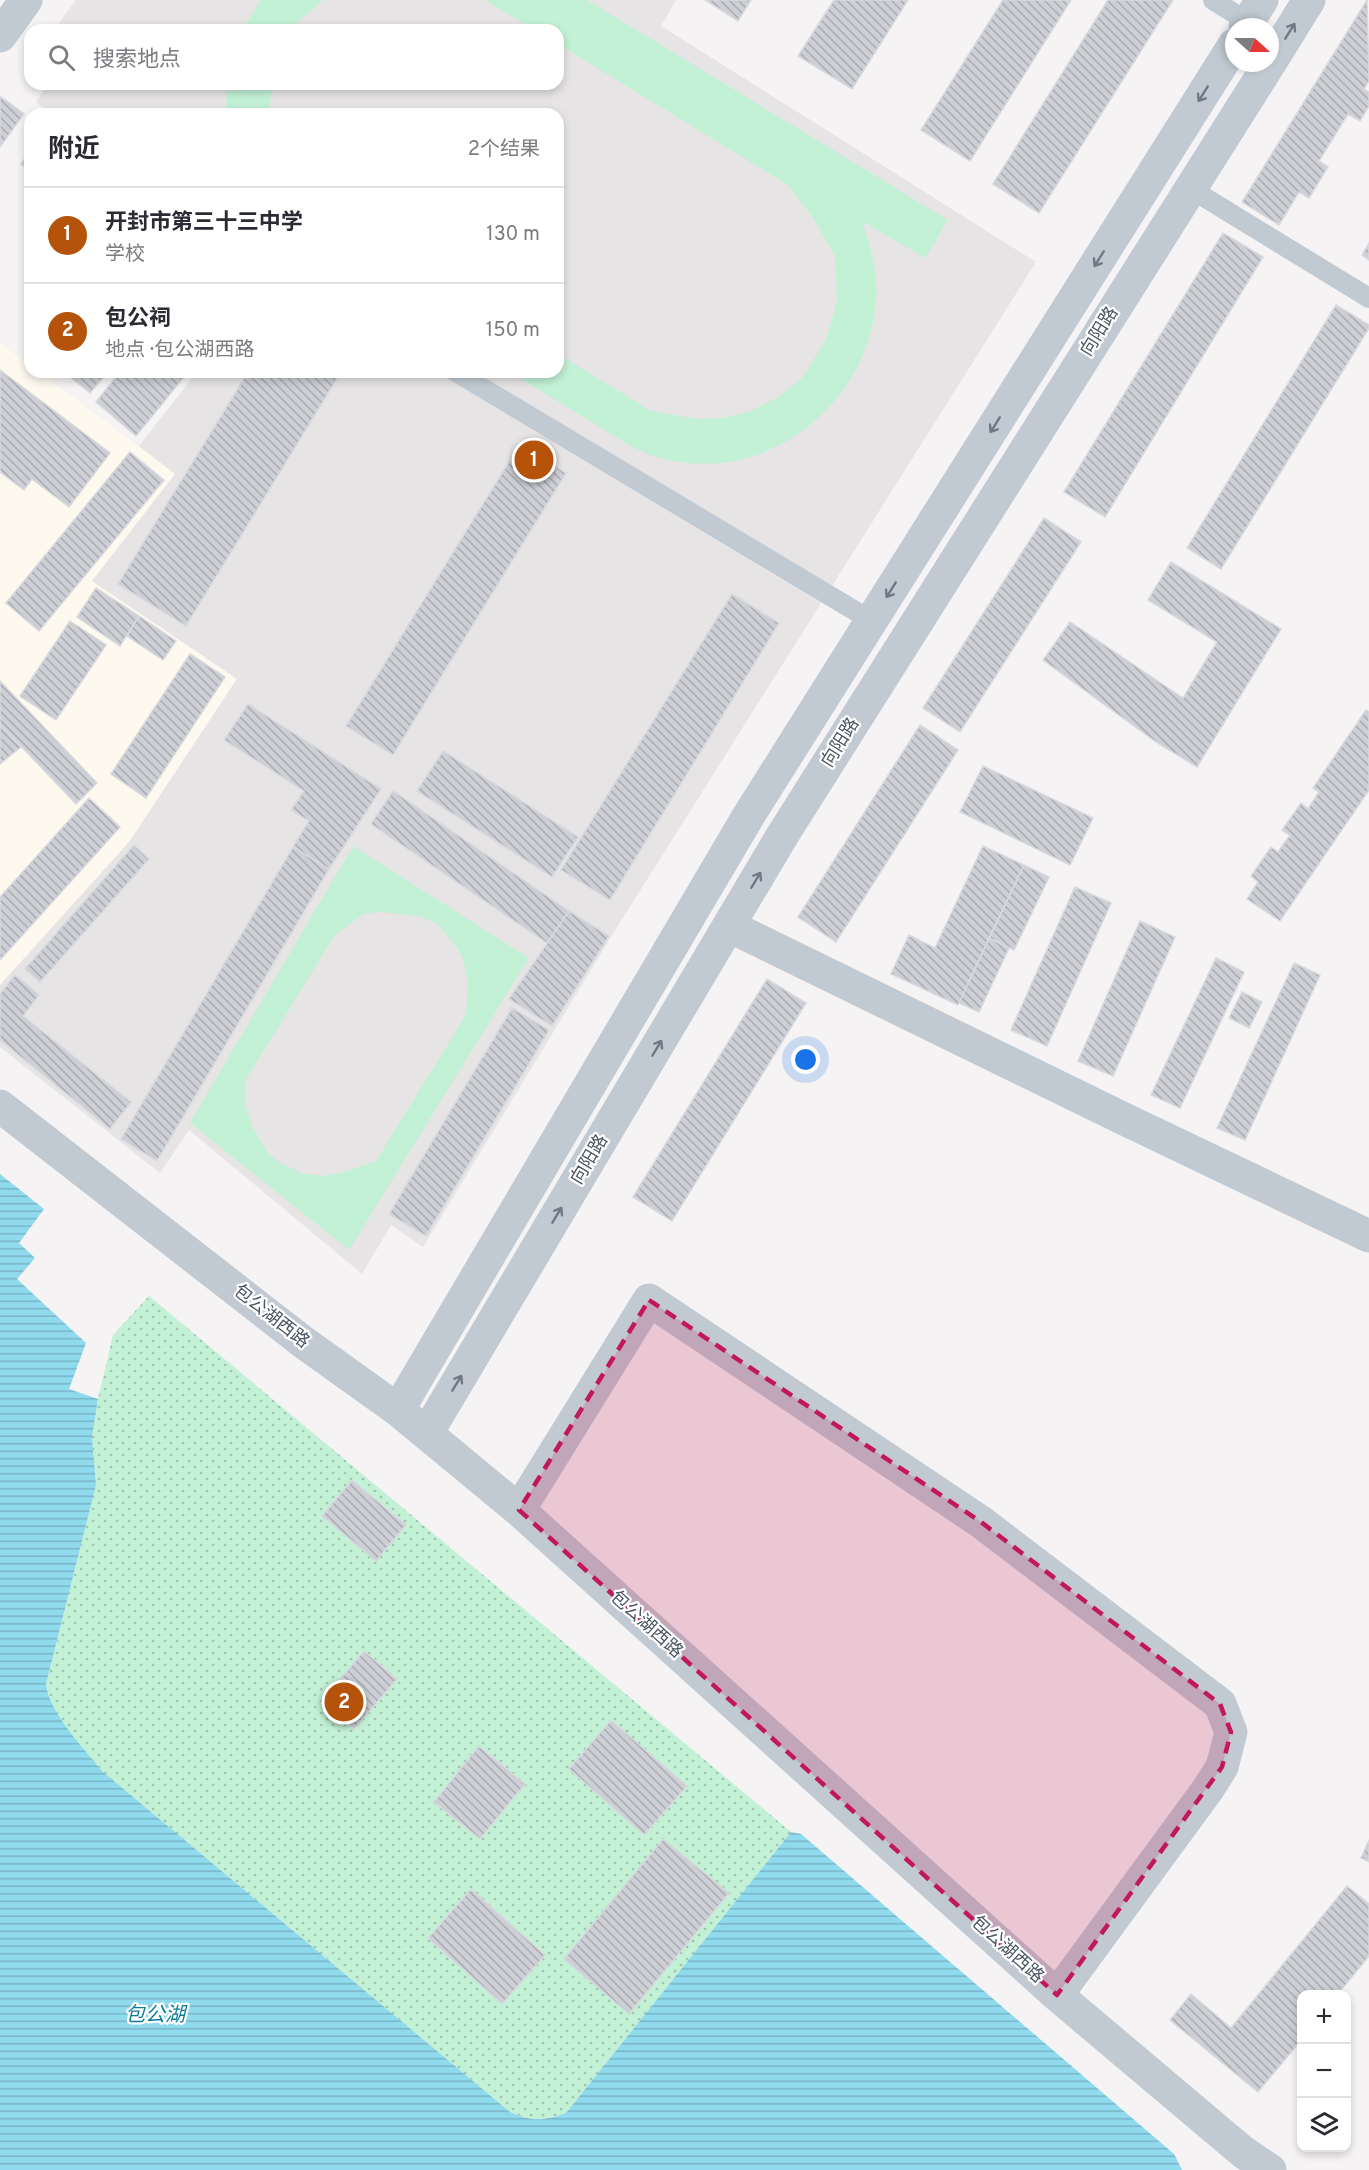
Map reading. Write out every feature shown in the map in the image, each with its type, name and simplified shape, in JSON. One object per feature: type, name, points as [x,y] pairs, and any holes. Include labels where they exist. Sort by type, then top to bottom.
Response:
[{"type":"street","points":[[0,36],[26,0]]},
{"type":"street","name":"向阳路","points":[[1279,49],[1310,0]]},
{"type":"street","points":[[398,1410],[749,815],[1225,58]]},
{"type":"street","name":"向阳路","points":[[427,1433],[782,836],[1264,72]]},
{"type":"street","points":[[729,926],[1369,1236]]},
{"type":"street","name":"包公湖西路","points":[[0,1106],[303,1342],[398,1410],[519,1510],[1057,1995],[1248,2161],[1270,2170]]},
{"type":"street","points":[[519,1510],[649,1300],[981,1522],[1220,1704],[1231,1732],[1222,1767],[1202,1799],[1057,1995]]},
{"type":"lane","points":[[1213,0],[1240,18]]},
{"type":"lane","points":[[1191,189],[1369,298]]},
{"type":"lane","points":[[466,378],[872,621]]},
{"type":"highlighted area","points":[[649,1300],[981,1522],[1220,1704],[1231,1732],[1222,1767],[1057,1995],[519,1510]]},
{"type":"shaded area","points":[[76,0],[676,0],[661,26],[1036,262],[614,932],[423,1247],[391,1225],[362,1274],[189,1130],[160,1173],[0,1047],[0,985],[129,842],[237,679],[92,581],[175,474],[139,446],[192,378],[564,378],[564,108],[44,108],[36,102],[44,90],[564,90],[564,24],[58,24]]},
{"type":"shaded area","points":[[0,343],[24,361],[24,378],[47,378],[176,474],[92,581],[237,678],[130,842],[0,985]]},
{"type":"green space","points":[[261,0],[323,0],[298,24],[246,24]]},
{"type":"green space","points":[[485,0],[587,0],[948,220],[925,258],[862,221],[871,250],[876,280],[876,301],[869,337],[855,371],[835,401],[809,426],[780,445],[746,458],[710,464],[673,461],[662,459],[631,446],[520,378],[564,378],[564,358],[651,411],[697,419],[722,418],[751,411],[778,397],[802,378],[826,340],[837,301],[835,256],[813,218],[788,185],[564,48],[564,24],[524,24]]},
{"type":"green space","points":[[227,90],[271,90],[270,108],[226,108]]},
{"type":"green space","points":[[353,846],[529,958],[349,1250],[190,1123]],"holes":[[[379,912],[420,916],[437,924],[456,946],[463,959],[468,981],[466,1015],[376,1161],[345,1172],[325,1176],[304,1174],[282,1164],[268,1154],[252,1126],[245,1104],[245,1081],[335,935],[364,914]]]},
{"type":"green space","points":[[149,1296],[791,1832],[566,2113],[538,2119],[525,2118],[510,2112],[102,1771],[68,1730],[53,1707],[46,1684],[96,1485],[92,1437],[98,1399],[113,1335]]},
{"type":"water","name":"包公湖","points":[[0,1174],[44,1209],[19,1243],[35,1258],[17,1279],[86,1343],[69,1389],[98,1399],[92,1437],[96,1485],[46,1684],[53,1707],[60,1718],[102,1771],[510,2112],[532,2119],[551,2118],[566,2113],[791,1832],[801,1834],[1174,2154],[1182,2170],[0,2170]]},
{"type":"building","points":[[705,0],[751,0],[738,21]]},
{"type":"building","points":[[834,0],[908,0],[852,89],[798,56]]},
{"type":"building","points":[[1003,0],[1071,0],[970,161],[921,130]]},
{"type":"building","points":[[1108,0],[1173,0],[1039,213],[993,184]]},
{"type":"building","points":[[1367,0],[1369,81],[1364,89],[1369,92],[1369,106],[1360,121],[1348,114],[1319,161],[1328,167],[1309,198],[1299,192],[1279,225],[1242,202]]},
{"type":"building","points":[[0,96],[24,114],[0,147]]},
{"type":"building","points":[[1223,233],[1263,257],[1105,517],[1064,492]]},
{"type":"building","points":[[1369,243],[1369,260],[1362,255]]},
{"type":"building","points":[[1336,305],[1369,325],[1369,328],[1221,569],[1187,548]]},
{"type":"building","points":[[0,370],[110,453],[69,507],[32,479],[24,490],[0,472]]},
{"type":"building","points":[[71,378],[103,378],[90,393]]},
{"type":"building","points":[[115,378],[183,378],[136,436],[96,402]]},
{"type":"building","points":[[244,378],[337,378],[186,626],[118,584]]},
{"type":"building","points":[[520,444],[566,473],[393,755],[346,726]]},
{"type":"building","points":[[130,452],[164,480],[39,631],[6,603]]},
{"type":"building","points":[[1044,518],[1081,542],[960,732],[923,708]]},
{"type":"building","points":[[1171,562],[1281,629],[1197,767],[1156,742],[1043,660],[1070,622],[1183,698],[1217,642],[1148,600]]},
{"type":"building","points":[[96,588],[139,616],[120,646],[77,617]]},
{"type":"building","points":[[732,594],[779,623],[610,900],[561,870]]},
{"type":"building","points":[[139,616],[176,641],[163,660],[127,636]]},
{"type":"building","points":[[70,621],[106,645],[56,720],[20,696]]},
{"type":"building","points":[[190,654],[225,677],[146,798],[111,774]]},
{"type":"building","points":[[0,681],[97,783],[76,804],[0,724]]},
{"type":"building","points":[[248,704],[381,789],[329,869],[293,847],[309,821],[291,810],[304,791],[224,740]]},
{"type":"building","points":[[1366,710],[1369,712],[1369,790],[1280,921],[1247,899],[1258,882],[1251,876],[1271,847],[1278,852],[1290,835],[1282,830],[1301,803],[1308,809],[1319,792],[1313,788]]},
{"type":"building","points":[[0,724],[21,747],[0,764]]},
{"type":"building","points":[[920,725],[958,750],[836,942],[798,917]]},
{"type":"building","points":[[443,751],[578,837],[552,877],[417,791]]},
{"type":"building","points":[[983,766],[1093,818],[1070,865],[960,812]]},
{"type":"building","points":[[393,791],[569,911],[547,943],[371,824]]},
{"type":"building","points":[[89,798],[120,827],[0,960],[0,897]]},
{"type":"building","points":[[134,845],[149,859],[40,982],[25,969]]},
{"type":"building","points":[[983,846],[1024,865],[958,1005],[891,974],[909,935],[935,948]]},
{"type":"building","points":[[293,847],[329,869],[157,1161],[121,1139]]},
{"type":"building","points":[[1024,865],[1049,877],[1014,950],[989,938]]},
{"type":"building","points":[[1075,887],[1111,903],[1047,1046],[1011,1030]]},
{"type":"building","points":[[569,911],[609,936],[552,1026],[509,999]]},
{"type":"building","points":[[1140,921],[1175,937],[1113,1076],[1078,1061]]},
{"type":"building","points":[[989,938],[1009,948],[979,1012],[959,1003]]},
{"type":"building","points":[[1216,958],[1244,972],[1180,1108],[1151,1095]]},
{"type":"building","points":[[1294,963],[1320,975],[1245,1140],[1217,1128]]},
{"type":"building","points":[[15,975],[39,995],[23,1016],[131,1102],[110,1129],[0,1040],[0,994]]},
{"type":"building","points":[[767,979],[806,1003],[672,1221],[633,1197]]},
{"type":"building","points":[[1242,992],[1262,1002],[1249,1028],[1229,1018]]},
{"type":"building","points":[[512,1008],[549,1030],[426,1236],[389,1214]]},
{"type":"building","points":[[352,1480],[406,1525],[376,1561],[322,1516]]},
{"type":"building","points":[[364,1651],[397,1679],[354,1729],[322,1700]]},
{"type":"building","points":[[611,1720],[687,1786],[644,1835],[569,1769]]},
{"type":"building","points":[[479,1746],[525,1784],[480,1839],[434,1802]]},
{"type":"building","points":[[663,1839],[729,1893],[629,2014],[564,1959]]},
{"type":"building","points":[[1369,1840],[1369,1862],[1361,1858]]},
{"type":"building","points":[[1347,1886],[1369,1904],[1369,1956],[1341,1990],[1297,1990],[1297,2045],[1258,2092],[1170,2020],[1191,1994],[1231,2028]]},
{"type":"building","points":[[471,1889],[545,1955],[502,2004],[428,1938]]},
{"type":"place","name":"开封市第三十三中学","points":[[534,460]]},
{"type":"place","name":"包公祠","points":[[344,1702]]}]
